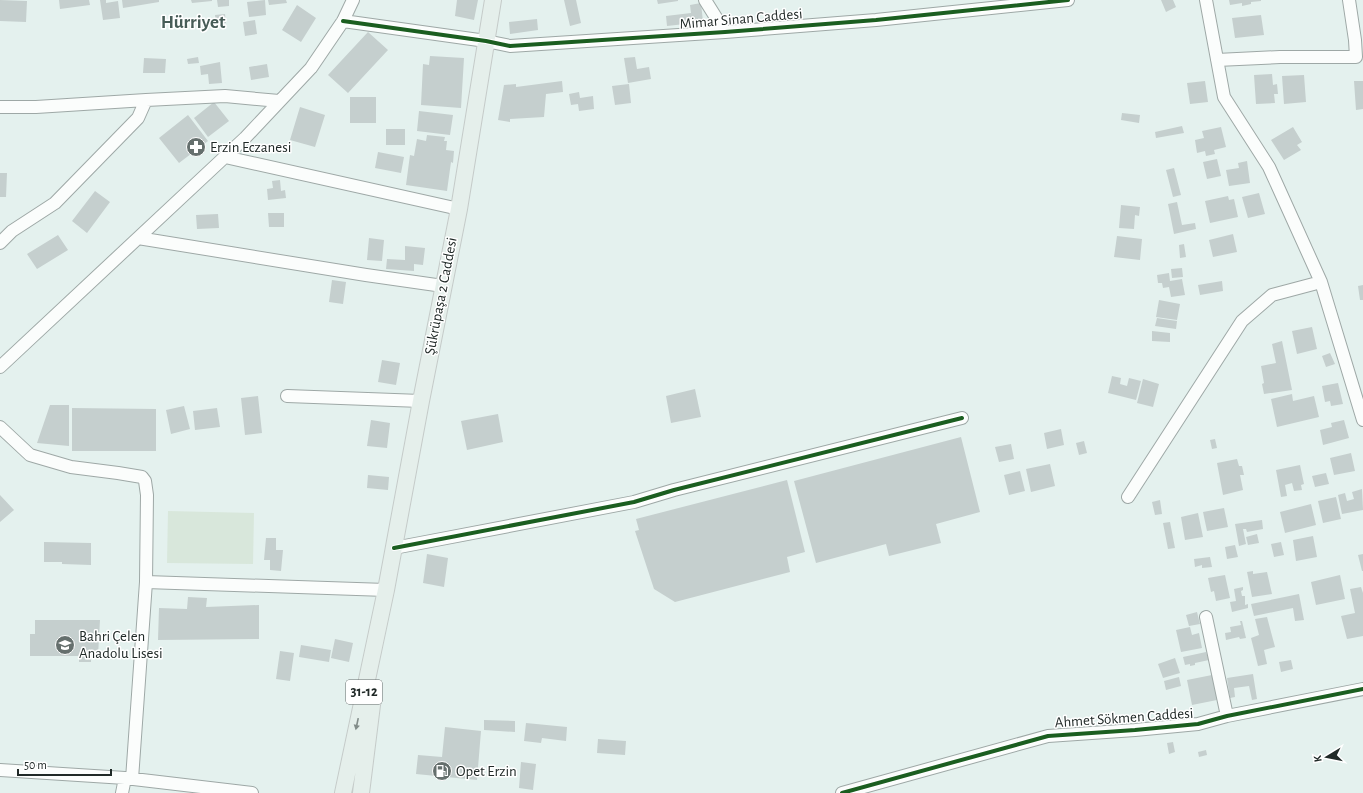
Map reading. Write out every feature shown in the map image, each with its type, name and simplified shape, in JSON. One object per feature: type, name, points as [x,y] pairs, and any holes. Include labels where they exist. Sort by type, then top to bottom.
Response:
[{"type":"main road","name":"Şükrüpaşa 2 Caddesi","points":[[386,590],[458,209],[493,0]]},
{"type":"main road","name":"31-12","points":[[343,793],[386,590]]},
{"type":"main road","name":"31-12","points":[[361,793],[386,590]]},
{"type":"street","points":[[0,367],[245,138],[311,68],[343,21],[353,0]]},
{"type":"street","points":[[705,0],[725,32]]},
{"type":"street","name":"Mimar Sinan Caddesi","points":[[343,21],[486,41],[510,46],[725,32],[876,20],[1068,0]]},
{"type":"street","points":[[1206,0],[1224,97],[1269,167],[1321,282],[1363,420]]},
{"type":"street","points":[[1217,60],[1280,57],[1359,57],[1350,0]]},
{"type":"street","points":[[0,107],[36,107],[226,96],[280,101]]},
{"type":"street","points":[[0,243],[12,231],[55,203],[138,118],[146,100]]},
{"type":"street","points":[[225,157],[458,209]]},
{"type":"street","points":[[0,230],[12,231]]},
{"type":"street","points":[[138,238],[443,286]]},
{"type":"street","points":[[1128,497],[1242,321],[1272,295],[1321,282]]},
{"type":"street","points":[[287,396],[421,401]]},
{"type":"street","points":[[394,548],[634,502],[674,490],[962,418]]},
{"type":"street","points":[[0,427],[30,456],[71,467],[142,477],[145,481],[147,495],[146,582],[128,778],[122,793]]},
{"type":"street","points":[[146,582],[386,590]]},
{"type":"street","points":[[1206,617],[1227,716]]},
{"type":"street","name":"Ahmet Sökmen Caddesi","points":[[842,793],[1048,736],[1198,724],[1227,716],[1363,689]]},
{"type":"street","points":[[0,770],[128,778],[252,793]]},
{"type":"green space","points":[[168,511],[254,513],[253,564],[167,563]]},
{"type":"building","points":[[0,0],[27,1],[26,22],[0,21]]},
{"type":"building","points":[[59,0],[89,0],[90,5],[60,9]]},
{"type":"building","points":[[100,0],[106,0],[106,3],[118,1],[120,18],[103,20]]},
{"type":"building","points":[[122,0],[159,0],[159,2],[123,8]]},
{"type":"building","points":[[191,0],[212,0],[212,1],[192,3]]},
{"type":"building","points":[[217,0],[229,0],[229,6],[218,7]]},
{"type":"building","points":[[265,0],[266,15],[249,17],[247,2]]},
{"type":"building","points":[[268,0],[286,0],[287,3],[269,5]]},
{"type":"building","points":[[457,0],[478,0],[474,20],[455,16]]},
{"type":"building","points":[[564,0],[576,0],[581,23],[570,26]]},
{"type":"building","points":[[657,0],[678,0],[678,1],[658,4]]},
{"type":"building","points":[[1161,0],[1173,0],[1176,7],[1166,12]]},
{"type":"building","points":[[1229,0],[1261,1],[1251,2],[1251,4],[1242,6],[1242,3],[1230,5]]},
{"type":"building","points":[[701,3],[703,22],[667,26],[666,16],[691,13],[690,5]]},
{"type":"building","points":[[297,5],[316,18],[301,42],[282,30]]},
{"type":"building","points":[[225,14],[226,23],[216,24],[215,15]]},
{"type":"building","points":[[1261,15],[1264,35],[1235,38],[1232,18]]},
{"type":"building","points":[[537,19],[538,30],[510,34],[509,22]]},
{"type":"building","points":[[255,20],[257,34],[245,36],[243,22]]},
{"type":"building","points":[[368,32],[388,50],[348,93],[328,75]]},
{"type":"building","points":[[430,56],[464,58],[461,108],[421,105],[423,64],[429,65]]},
{"type":"building","points":[[198,57],[199,63],[188,64],[187,59]]},
{"type":"building","points":[[635,57],[637,69],[649,67],[651,79],[628,83],[624,58]]},
{"type":"building","points":[[144,58],[166,59],[165,73],[143,73]]},
{"type":"building","points":[[220,62],[222,83],[209,84],[208,74],[201,75],[200,66]]},
{"type":"building","points":[[267,64],[269,77],[251,80],[249,67]]},
{"type":"building","points":[[1272,74],[1273,85],[1277,84],[1278,94],[1274,94],[1275,103],[1256,104],[1254,75]]},
{"type":"building","points":[[1304,75],[1306,102],[1284,104],[1282,76]]},
{"type":"building","points":[[562,81],[563,92],[546,94],[544,117],[510,119],[510,122],[498,120],[504,85],[516,84],[516,87]]},
{"type":"building","points":[[1205,81],[1208,102],[1190,104],[1187,83]]},
{"type":"building","points":[[1354,81],[1363,81],[1363,109],[1356,110]]},
{"type":"building","points":[[629,84],[631,103],[615,105],[612,86]]},
{"type":"building","points":[[579,92],[580,98],[593,96],[594,109],[579,111],[578,104],[571,105],[569,94]]},
{"type":"building","points":[[350,97],[376,97],[376,123],[350,123]]},
{"type":"building","points":[[214,102],[229,121],[208,137],[194,118]]},
{"type":"building","points":[[300,107],[325,115],[315,147],[290,140]]},
{"type":"building","points":[[419,111],[453,115],[450,135],[417,131]]},
{"type":"building","points":[[1122,113],[1140,115],[1139,123],[1121,120]]},
{"type":"building","points":[[188,115],[208,141],[179,163],[159,138]]},
{"type":"building","points":[[1182,126],[1184,133],[1156,138],[1155,132]]},
{"type":"building","points":[[1221,127],[1226,147],[1214,150],[1215,154],[1206,156],[1205,151],[1197,153],[1195,140],[1204,138],[1202,131]]},
{"type":"building","points":[[1293,127],[1302,142],[1297,145],[1301,150],[1284,160],[1271,140]]},
{"type":"building","points":[[386,129],[405,129],[405,145],[386,145]]},
{"type":"building","points":[[427,135],[445,137],[444,141],[447,141],[446,150],[454,151],[447,191],[406,185],[410,155],[414,156],[417,139],[426,141]]},
{"type":"building","points":[[378,152],[404,157],[401,173],[375,168]]},
{"type":"building","points":[[1217,159],[1221,176],[1207,179],[1203,162]]},
{"type":"building","points":[[1247,161],[1250,183],[1229,186],[1226,170],[1239,168],[1238,163]]},
{"type":"building","points":[[1174,168],[1181,195],[1173,197],[1166,170]]},
{"type":"building","points":[[0,173],[7,173],[6,197],[0,197]]},
{"type":"building","points":[[280,180],[281,191],[285,190],[286,198],[268,200],[267,189],[273,188],[272,181]]},
{"type":"building","points":[[95,191],[110,202],[87,233],[72,221]]},
{"type":"building","points":[[1259,193],[1265,214],[1248,218],[1242,197]]},
{"type":"building","points":[[1228,196],[1229,200],[1234,199],[1238,217],[1210,223],[1205,201]]},
{"type":"building","points":[[1177,202],[1182,225],[1195,223],[1196,229],[1174,234],[1168,204]]},
{"type":"building","points":[[1121,205],[1140,207],[1139,216],[1135,215],[1134,229],[1119,228]]},
{"type":"building","points":[[268,213],[284,213],[284,227],[269,227]]},
{"type":"building","points":[[218,214],[219,228],[197,229],[196,215]]},
{"type":"building","points":[[1233,234],[1237,252],[1213,257],[1209,240]]},
{"type":"building","points":[[58,235],[68,250],[37,269],[27,254]]},
{"type":"building","points":[[1117,236],[1142,239],[1140,260],[1114,257]]},
{"type":"building","points":[[369,238],[384,240],[382,261],[367,260]]},
{"type":"building","points":[[1184,244],[1186,257],[1180,258],[1179,245]]},
{"type":"building","points":[[405,246],[425,248],[423,265],[414,264],[414,271],[386,269],[387,259],[405,260]]},
{"type":"building","points":[[1182,268],[1183,277],[1172,278],[1171,269]]},
{"type":"building","points":[[1169,273],[1170,281],[1182,279],[1185,295],[1171,297],[1169,287],[1163,288],[1162,283],[1158,283],[1157,275]]},
{"type":"building","points":[[332,280],[346,282],[343,304],[329,302]]},
{"type":"building","points":[[1222,281],[1223,291],[1200,295],[1198,285]]},
{"type":"building","points":[[1363,285],[1363,300],[1360,300],[1358,286]]},
{"type":"building","points":[[1159,300],[1180,304],[1177,320],[1156,317]]},
{"type":"building","points":[[1157,318],[1177,321],[1176,329],[1155,326]]},
{"type":"building","points":[[1312,327],[1317,349],[1297,354],[1292,331]]},
{"type":"building","points":[[1152,331],[1170,333],[1170,342],[1152,341]]},
{"type":"building","points":[[1282,341],[1292,390],[1264,394],[1261,366],[1276,363],[1272,344]]},
{"type":"building","points":[[1330,353],[1335,364],[1326,367],[1322,356]]},
{"type":"building","points":[[382,360],[400,363],[396,385],[378,382]]},
{"type":"building","points":[[1112,376],[1121,378],[1120,384],[1127,386],[1129,378],[1141,381],[1136,400],[1108,393]]},
{"type":"building","points":[[1143,379],[1159,384],[1153,407],[1137,403]]},
{"type":"building","points":[[1338,383],[1343,404],[1331,406],[1330,401],[1325,402],[1322,386]]},
{"type":"building","points":[[695,389],[701,417],[671,423],[666,396]]},
{"type":"building","points":[[1292,394],[1293,401],[1314,396],[1319,417],[1277,427],[1271,399]]},
{"type":"building","points":[[258,396],[262,433],[245,435],[241,398]]},
{"type":"building","points":[[50,405],[69,405],[69,446],[37,443]]},
{"type":"building","points":[[184,406],[190,429],[171,434],[166,410]]},
{"type":"building","points":[[72,408],[156,409],[156,451],[72,451]]},
{"type":"building","points":[[217,408],[220,427],[195,430],[193,411]]},
{"type":"building","points":[[498,414],[503,442],[467,450],[461,421]]},
{"type":"building","points":[[371,420],[390,423],[387,448],[367,446]]},
{"type":"building","points":[[1344,420],[1349,438],[1323,445],[1320,430],[1332,427],[1331,423]]},
{"type":"building","points":[[1061,429],[1064,445],[1047,449],[1044,433]]},
{"type":"building","points":[[961,437],[980,512],[936,524],[941,543],[889,556],[886,544],[816,563],[794,481]]},
{"type":"building","points":[[1215,439],[1217,448],[1212,449],[1210,440]]},
{"type":"building","points":[[1084,441],[1087,453],[1079,455],[1076,443]]},
{"type":"building","points":[[1011,444],[1014,459],[999,462],[995,447]]},
{"type":"building","points":[[1351,453],[1355,471],[1334,475],[1330,458]]},
{"type":"building","points":[[1237,459],[1239,466],[1242,466],[1244,475],[1240,475],[1243,490],[1223,495],[1217,463]]},
{"type":"building","points":[[1050,464],[1055,486],[1031,492],[1026,469]]},
{"type":"building","points":[[1300,465],[1304,484],[1301,485],[1302,490],[1294,491],[1292,483],[1285,485],[1287,496],[1281,497],[1276,470]]},
{"type":"building","points":[[1020,471],[1025,491],[1009,495],[1004,475]]},
{"type":"building","points":[[1326,473],[1329,484],[1315,487],[1312,476]]},
{"type":"building","points":[[368,475],[389,477],[388,490],[367,488]]},
{"type":"building","points":[[787,480],[805,552],[787,557],[790,572],[675,602],[654,589],[635,531],[639,530],[636,519]]},
{"type":"building","points":[[1362,489],[1363,510],[1342,514],[1338,495],[1345,493],[1347,501],[1354,499],[1352,492]]},
{"type":"building","points":[[0,495],[14,510],[0,522]]},
{"type":"building","points":[[1336,497],[1341,519],[1323,523],[1318,501]]},
{"type":"building","points":[[1160,500],[1162,514],[1155,515],[1152,502]]},
{"type":"building","points":[[1311,504],[1316,525],[1285,533],[1280,512]]},
{"type":"building","points":[[1224,508],[1228,527],[1207,531],[1203,512]]},
{"type":"building","points":[[1198,513],[1203,537],[1185,540],[1181,517]]},
{"type":"building","points":[[1262,520],[1263,529],[1247,532],[1246,529],[1243,529],[1246,544],[1239,546],[1235,524]]},
{"type":"building","points":[[1170,522],[1175,548],[1168,549],[1163,523]]},
{"type":"building","points":[[1257,534],[1259,543],[1248,545],[1246,537]]},
{"type":"building","points":[[1313,536],[1317,557],[1296,561],[1293,540]]},
{"type":"building","points":[[266,538],[276,538],[276,550],[283,550],[281,571],[270,570],[270,560],[264,560]]},
{"type":"building","points":[[44,542],[91,543],[91,565],[44,562]]},
{"type":"building","points":[[1281,542],[1284,555],[1274,557],[1271,544]]},
{"type":"building","points":[[1235,545],[1238,557],[1227,559],[1225,547]]},
{"type":"building","points":[[427,554],[448,558],[444,587],[423,583]]},
{"type":"building","points":[[1363,554],[1363,571],[1362,571],[1358,555]]},
{"type":"building","points":[[1210,557],[1212,567],[1202,568],[1202,565],[1195,567],[1194,559]]},
{"type":"building","points":[[1253,571],[1253,574],[1267,572],[1272,594],[1252,597],[1247,572]]},
{"type":"building","points":[[1225,575],[1230,598],[1216,601],[1214,591],[1211,592],[1208,578]]},
{"type":"building","points":[[1340,575],[1345,599],[1316,605],[1311,582]]},
{"type":"building","points":[[1243,587],[1243,590],[1241,591],[1242,596],[1245,596],[1245,605],[1248,604],[1248,608],[1232,612],[1230,602],[1236,601],[1234,589]]},
{"type":"building","points":[[1361,587],[1363,593],[1363,636],[1347,639],[1341,616],[1355,613],[1350,589]]},
{"type":"building","points":[[1299,594],[1304,620],[1295,621],[1293,608],[1254,616],[1251,604]]},
{"type":"building","points":[[188,597],[207,598],[206,607],[259,605],[259,639],[158,640],[159,608],[187,609]]},
{"type":"building","points":[[1197,612],[1200,624],[1189,626],[1186,615]]},
{"type":"building","points":[[1267,617],[1275,647],[1264,650],[1267,664],[1258,666],[1251,638],[1259,635],[1255,619]]},
{"type":"building","name":"Bahri Çelen Anadolu Lisesi","points":[[35,620],[100,620],[98,656],[91,656],[91,662],[79,662],[79,656],[30,656],[30,634],[35,634]]},
{"type":"building","points":[[1240,621],[1242,621],[1246,638],[1240,639],[1239,637],[1226,640],[1225,633],[1231,632],[1230,627],[1241,625]]},
{"type":"building","points":[[1190,627],[1192,635],[1199,633],[1202,648],[1181,652],[1176,630]]},
{"type":"building","points":[[335,639],[353,643],[349,662],[331,658]]},
{"type":"building","points":[[301,645],[331,650],[329,662],[299,657]]},
{"type":"building","points":[[280,651],[294,653],[290,681],[276,679]]},
{"type":"building","points":[[1206,652],[1209,660],[1195,663],[1195,665],[1185,665],[1183,657]]},
{"type":"building","points":[[1175,658],[1180,673],[1163,678],[1158,664]]},
{"type":"building","points":[[1291,660],[1293,669],[1281,672],[1279,662]]},
{"type":"building","points":[[1253,674],[1257,699],[1252,700],[1249,686],[1234,688],[1235,697],[1230,698],[1227,678]]},
{"type":"building","points":[[1212,675],[1217,700],[1192,705],[1187,680]]},
{"type":"building","points":[[1179,677],[1181,686],[1166,690],[1164,681]]},
{"type":"building","points":[[484,720],[515,721],[515,732],[484,730]]},
{"type":"building","points":[[526,723],[567,727],[566,741],[542,738],[541,743],[524,741]]},
{"type":"building","points":[[445,727],[481,731],[477,780],[416,774],[418,755],[442,757]]},
{"type":"building","points":[[598,739],[626,741],[625,755],[597,753]]},
{"type":"building","points":[[1173,742],[1175,752],[1169,754],[1167,743]]},
{"type":"building","points":[[1206,750],[1207,755],[1199,757],[1198,752]]},
{"type":"building","points":[[521,762],[536,764],[533,790],[519,788]]},
{"type":"cycle path","points":[[343,21],[486,41],[510,46],[725,32],[876,20],[1068,0]]},
{"type":"cycle path","points":[[394,548],[634,502],[674,490],[962,418]]},
{"type":"cycle path","points":[[842,793],[1048,736],[1198,724],[1227,716],[1363,689]]},
{"type":"place","name":"Erzin Eczanesi","points":[[196,147]]},
{"type":"place","name":"Bahri Çelen Anadolu Lisesi","points":[[65,645]]},
{"type":"place","name":"Opet Erzin","points":[[442,771]]},
{"type":"district","name":"Hürriyet","points":[[193,22]]}]
